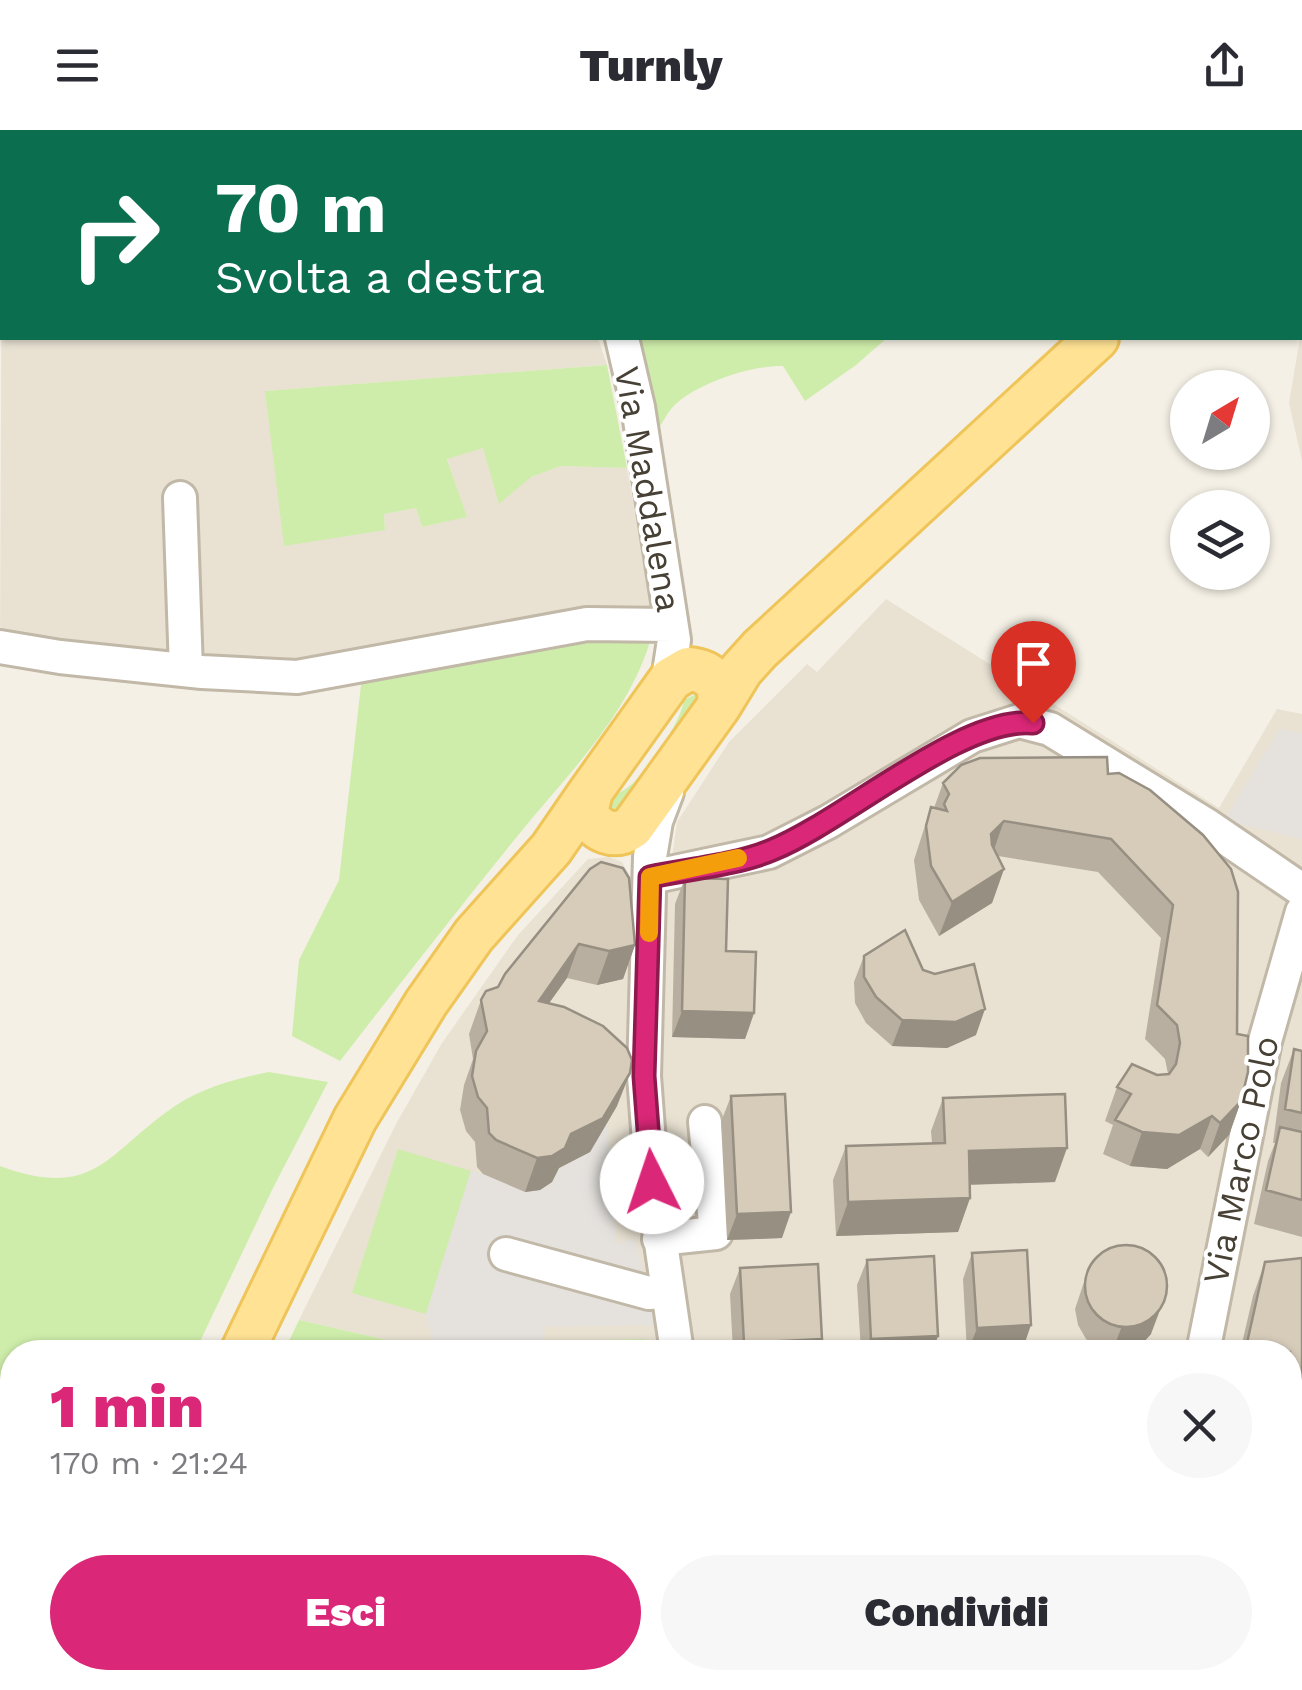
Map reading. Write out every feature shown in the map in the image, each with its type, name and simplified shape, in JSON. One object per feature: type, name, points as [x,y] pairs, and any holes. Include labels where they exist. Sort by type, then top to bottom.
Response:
[{"type":"main road","points":[[622,838],[662,691],[679,672],[694,663],[733,664],[760,649],[1095,340]]},
{"type":"main road","points":[[248,1340],[355,1119],[474,935],[551,848],[622,838],[679,766],[694,663]]},
{"type":"street","name":"Via Maddalena","points":[[622,340],[694,663]]},
{"type":"street","points":[[180,498],[186,670]]},
{"type":"street","points":[[0,646],[60,657],[297,677],[587,624],[694,663]]},
{"type":"street","points":[[675,1340],[660,1239],[622,838],[769,852],[828,822],[972,736],[988,728],[1019,722],[1050,729],[1208,826],[1302,890]]},
{"type":"street","name":"Via Marco Polo","points":[[1205,1340],[1265,1040],[1302,912]]},
{"type":"street","points":[[660,1239],[716,1233],[706,1122]]},
{"type":"street","points":[[506,1254],[649,1293],[667,1290]]},
{"type":"shaded area","points":[[1,340],[599,340],[607,365],[266,391],[385,530],[384,514],[416,508],[422,527],[466,517],[447,458],[483,448],[531,477],[561,466],[627,468],[653,615],[649,645],[630,634],[318,684],[0,657]]},
{"type":"shaded area","points":[[1300,340],[1302,340],[1302,461],[1289,403]]},
{"type":"shaded area","points":[[886,599],[1219,808],[1277,709],[1302,714],[1302,1340],[386,1340],[299,1320],[396,1124],[442,1043],[518,935],[588,859],[609,857],[622,862],[634,885],[668,884],[677,822],[729,742],[807,664],[817,672]]},
{"type":"shaded area","points":[[1280,729],[1302,733],[1302,839],[1224,820]]},
{"type":"shaded area","points":[[607,1120],[616,1244],[634,1238],[658,1325],[546,1327],[543,1340],[432,1340],[426,1314],[471,1171],[507,1182],[552,1182],[559,1168],[590,1152]]},
{"type":"green space","points":[[631,340],[885,340],[805,401],[783,366],[756,369],[694,391],[672,408],[653,433]]},
{"type":"green space","points":[[607,365],[627,468],[561,466],[531,477],[499,504],[483,448],[447,459],[467,517],[422,527],[416,508],[384,514],[385,530],[284,546],[265,391]]},
{"type":"green space","points":[[630,634],[649,645],[609,724],[340,1061],[292,1036],[299,960],[339,880],[362,676],[484,653]]},
{"type":"green space","points":[[694,695],[700,698],[636,785],[628,809],[622,814],[611,811],[610,802],[647,767],[671,733],[684,700]]},
{"type":"green space","points":[[269,1072],[328,1082],[201,1340],[0,1340],[0,1166],[58,1178],[79,1175],[115,1155],[175,1106],[220,1085]]},
{"type":"green space","points":[[398,1149],[471,1171],[426,1314],[352,1293]]},
{"type":"green space","points":[[690,1166],[704,1167],[699,1205],[683,1212],[673,1210],[671,1184]]},
{"type":"green space","points":[[299,1320],[386,1340],[290,1340]]},
{"type":"building","points":[[1107,757],[1108,774],[1119,773],[1150,790],[1203,835],[1231,869],[1238,892],[1237,1034],[1248,1036],[1248,1072],[1241,1101],[1220,1123],[1212,1116],[1179,1135],[1142,1132],[1115,1120],[1131,1094],[1117,1087],[1132,1064],[1157,1075],[1169,1074],[1176,1064],[1180,1043],[1177,1025],[1157,1005],[1173,905],[1111,839],[1004,821],[991,834],[1004,869],[952,902],[931,866],[926,826],[931,807],[947,811],[944,804],[949,794],[943,783],[961,765],[980,758]]},
{"type":"building","points":[[601,862],[623,868],[629,878],[635,945],[609,951],[579,944],[539,1001],[564,1007],[603,1026],[627,1048],[632,1060],[630,1073],[603,1118],[571,1134],[565,1148],[552,1156],[537,1158],[489,1133],[487,1108],[478,1097],[472,1076],[476,1051],[487,1031],[481,1000],[486,991],[498,987],[590,869]]},
{"type":"building","points":[[685,878],[728,879],[726,951],[756,952],[754,1013],[682,1011]]},
{"type":"building","points":[[905,930],[923,970],[935,974],[974,964],[985,1009],[956,1022],[902,1020],[876,997],[864,977],[864,956]]},
{"type":"building","points":[[1294,1049],[1302,1051],[1302,1113],[1285,1109]]},
{"type":"building","points":[[785,1094],[791,1212],[737,1214],[731,1096]]},
{"type":"building","points":[[1065,1094],[1067,1148],[969,1151],[970,1198],[848,1202],[846,1146],[945,1143],[943,1098]]},
{"type":"building","points":[[1280,1127],[1302,1132],[1302,1200],[1266,1190]]},
{"type":"building","points":[[1126,1245],[1142,1248],[1155,1257],[1164,1270],[1164,1302],[1155,1315],[1142,1324],[1126,1327],[1110,1324],[1097,1315],[1088,1302],[1085,1286],[1088,1270],[1097,1257],[1110,1248]]},
{"type":"building","points":[[1027,1250],[1031,1325],[977,1328],[972,1253]]},
{"type":"building","points":[[934,1256],[938,1336],[871,1339],[867,1260]]},
{"type":"building","points":[[1302,1258],[1302,1340],[1248,1340],[1265,1262]]},
{"type":"building","points":[[818,1264],[822,1339],[744,1340],[740,1268]]},
{"type":"slow traffic","points":[[649,933],[650,877],[738,858]]},
{"type":"route","points":[[652,1182],[644,1076],[650,877],[769,852],[988,728],[1033,723]]}]
